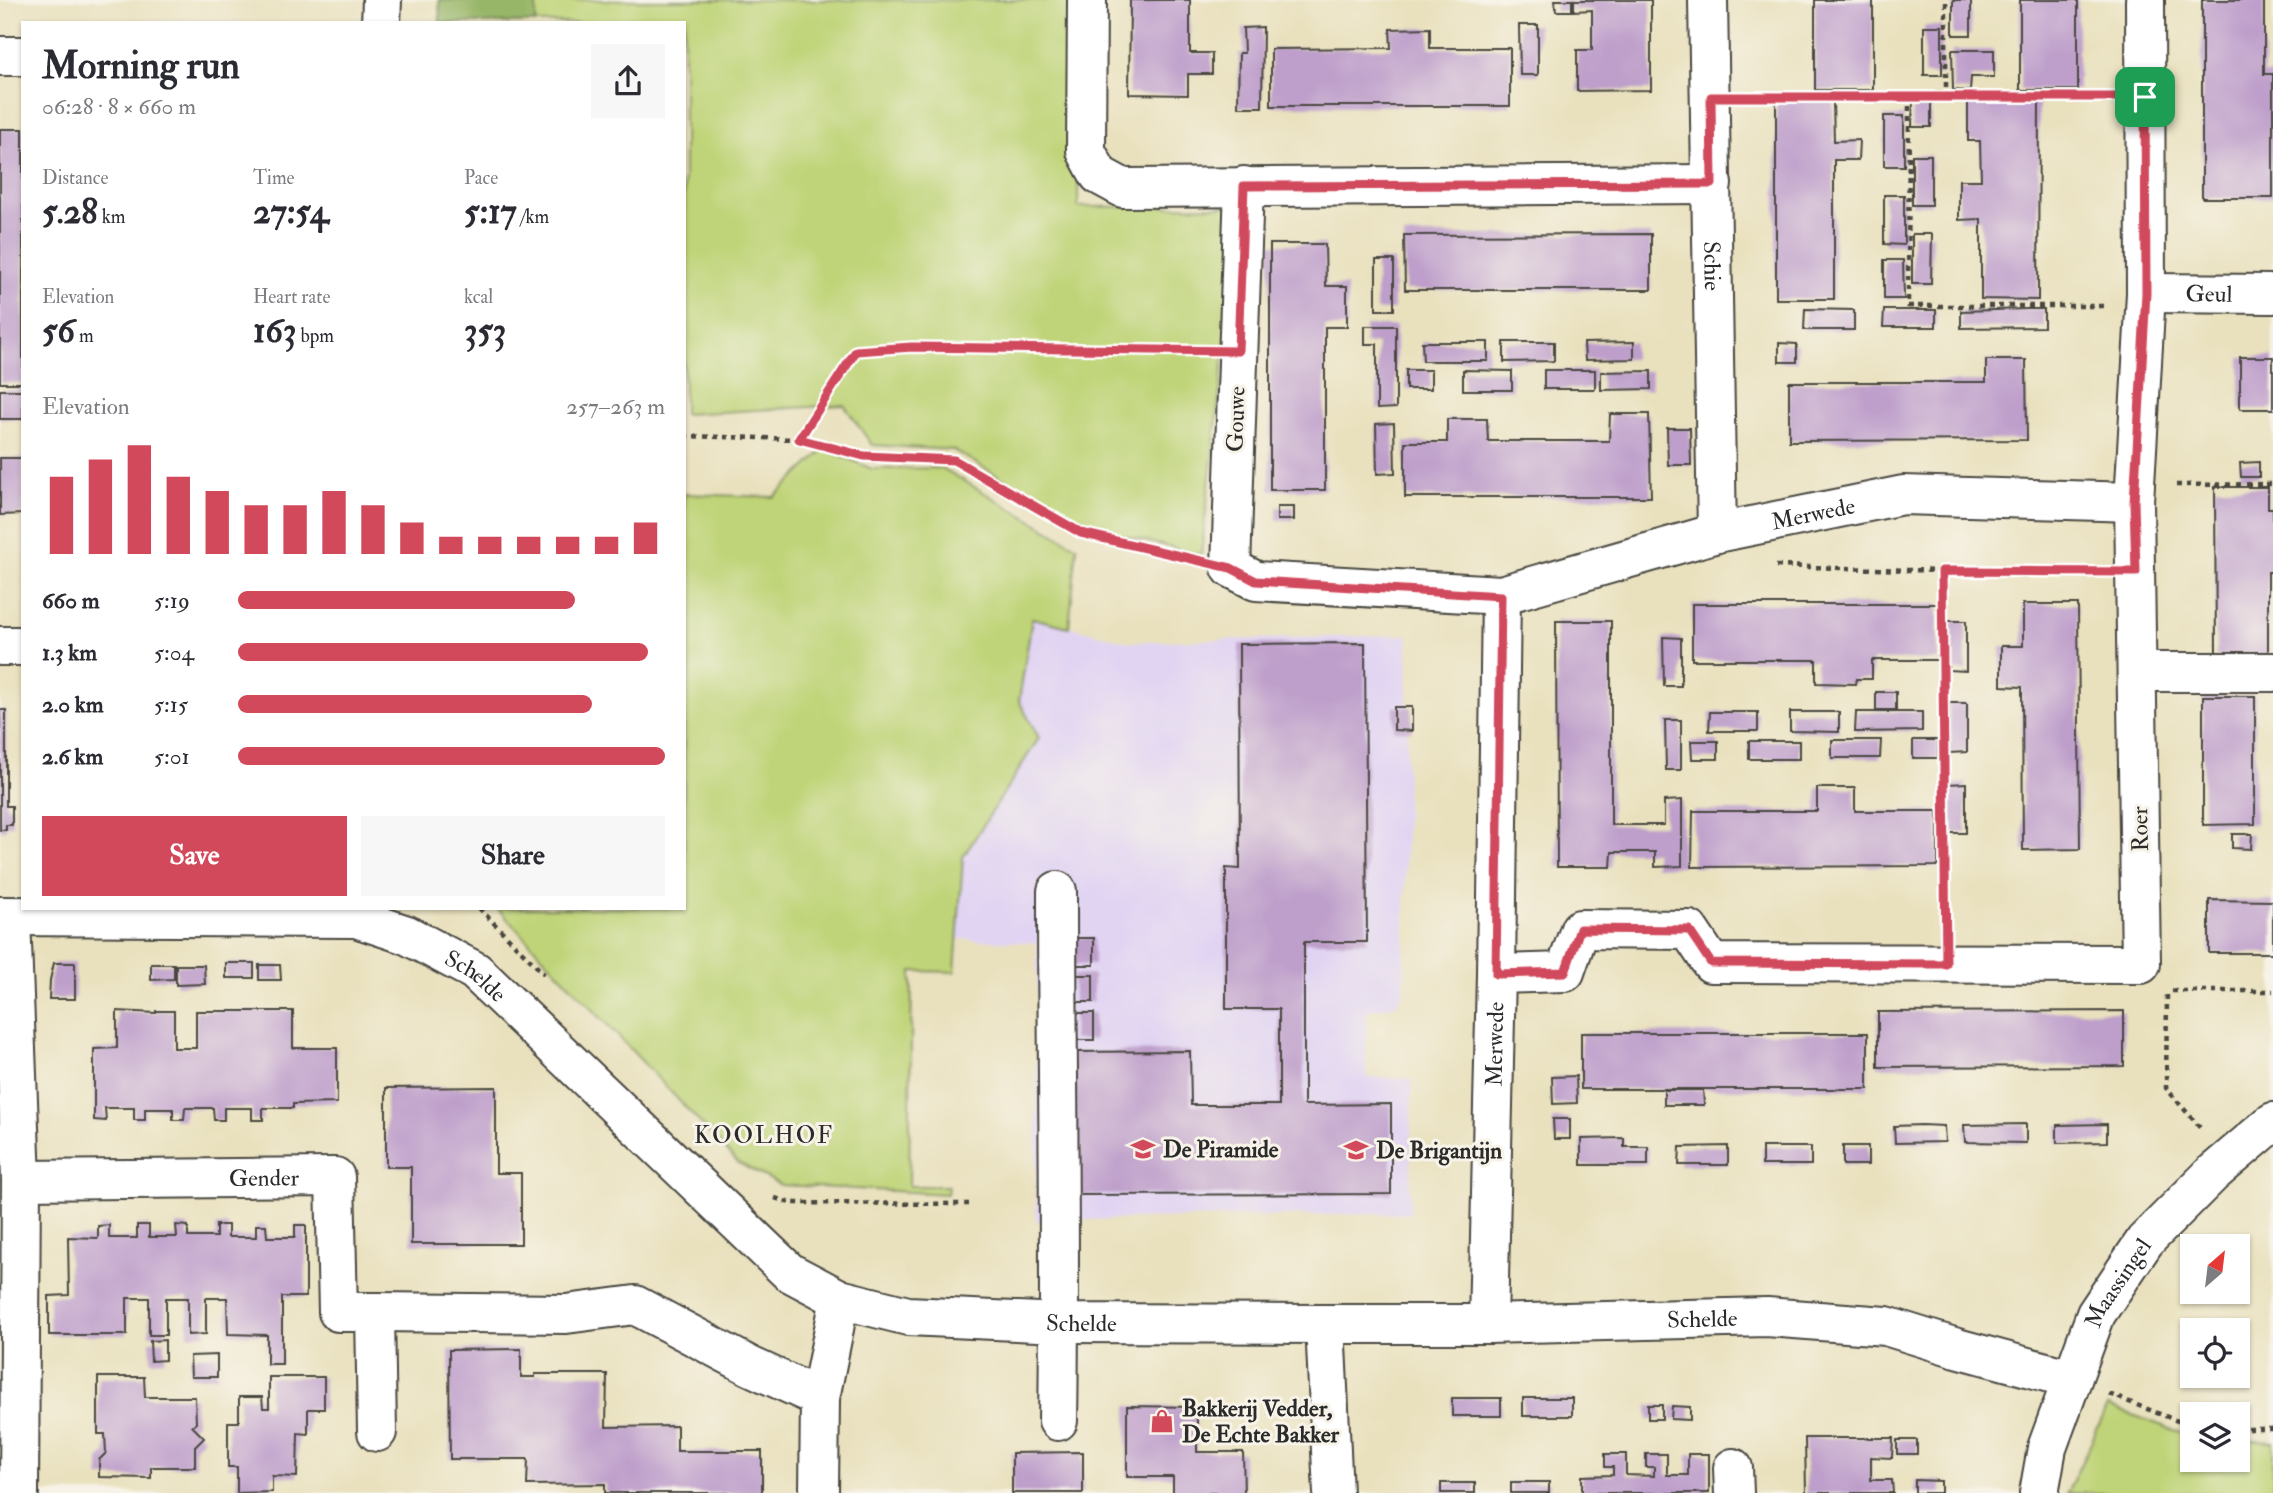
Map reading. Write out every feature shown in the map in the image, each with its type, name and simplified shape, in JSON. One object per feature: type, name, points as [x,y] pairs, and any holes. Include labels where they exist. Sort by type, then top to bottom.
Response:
[{"type":"street","points":[[382,0],[382,21]]},
{"type":"street","points":[[1087,0],[1086,152],[1099,175],[1124,188],[1712,184]]},
{"type":"street","name":"Schie","points":[[1709,0],[1717,533]]},
{"type":"street","name":"Roer","points":[[1496,974],[1565,972],[1580,929],[1689,930],[1711,963],[2141,964],[2135,493],[2145,300],[2145,0]]},
{"type":"street","points":[[0,56],[21,56]]},
{"type":"street","name":"Gouwe","points":[[1231,568],[1244,186]]},
{"type":"street","name":"Geul","points":[[2145,300],[2273,294]]},
{"type":"street","name":"Merwede","points":[[1231,568],[1256,581],[1501,596],[1717,533],[1903,495],[2135,493]]},
{"type":"street","name":"Merwede","points":[[1488,1324],[1501,596]]},
{"type":"street","points":[[0,646],[21,646]]},
{"type":"street","points":[[2137,672],[2273,672]]},
{"type":"street","points":[[1056,891],[1058,1421]]},
{"type":"street","points":[[6,917],[21,1180],[10,1338],[19,1493]]},
{"type":"street","name":"Schelde","points":[[6,917],[356,918],[407,922],[475,971],[789,1272],[840,1299],[908,1316],[1059,1323],[1325,1324],[1488,1324],[1767,1317],[1886,1326],[1957,1349],[2072,1379]]},
{"type":"street","name":"Maassingel","points":[[2039,1493],[2047,1448],[2096,1314],[2145,1241],[2228,1160],[2273,1122]]},
{"type":"street","name":"Gender","points":[[21,1180],[335,1177],[338,1312],[566,1314],[635,1305],[750,1366],[820,1398]]},
{"type":"street","points":[[819,1493],[820,1398],[840,1299]]},
{"type":"street","points":[[374,1312],[377,1432]]},
{"type":"street","points":[[1325,1324],[1333,1493]]},
{"type":"path","points":[[1946,0],[1946,97]]},
{"type":"path","points":[[1909,96],[1908,306],[2145,300]]},
{"type":"path","points":[[1711,97],[2145,97]]},
{"type":"path","points":[[799,439],[856,351],[912,347],[1238,351]]},
{"type":"path","points":[[686,436],[799,439],[864,456],[954,460],[1081,533],[1231,568]]},
{"type":"path","points":[[2135,493],[2273,484]]},
{"type":"path","points":[[1767,566],[1942,571],[2136,572]]},
{"type":"path","points":[[1942,571],[1946,964]]},
{"type":"path","points":[[481,910],[546,977]]},
{"type":"path","points":[[2228,1160],[2166,1088],[2168,991],[2273,991]]},
{"type":"path","points":[[768,1196],[790,1203],[969,1204]]},
{"type":"path","points":[[2072,1379],[2180,1422]]},
{"type":"path","points":[[2250,1429],[2273,1429]]},
{"type":"shaded area","points":[[1032,617],[1129,642],[1408,635],[1404,991],[1395,1005],[1367,1011],[1366,1077],[1412,1079],[1410,1213],[1036,1221],[1037,943],[956,939],[963,857],[1039,738],[1019,701]]},
{"type":"green space","points":[[439,0],[536,0],[536,21],[440,21]]},
{"type":"green space","points":[[536,0],[1079,0],[1078,207],[1241,206],[1201,555],[1085,526],[953,450],[872,445],[844,405],[686,414],[686,21],[536,21]]},
{"type":"green space","points":[[825,449],[872,469],[942,468],[1077,547],[1069,627],[1032,618],[1019,701],[1039,738],[963,857],[955,972],[912,971],[909,1186],[948,1186],[947,1194],[781,1185],[738,1163],[499,910],[686,910],[686,494],[774,497]]},
{"type":"green space","points":[[2108,1406],[2180,1432],[2180,1472],[2250,1472],[2250,1441],[2273,1442],[2273,1493],[2067,1493]]},
{"type":"building","points":[[1130,0],[1190,0],[1190,53],[1212,53],[1212,74],[1188,74],[1188,95],[1129,94]]},
{"type":"building","points":[[1555,0],[1572,0],[1572,11],[1556,11]]},
{"type":"building","points":[[1574,0],[1651,0],[1651,90],[1577,91],[1577,50],[1592,50],[1592,10],[1574,11]]},
{"type":"building","points":[[1815,0],[1873,0],[1873,90],[1815,90]]},
{"type":"building","points":[[1953,0],[1971,0],[1971,35],[1953,35]]},
{"type":"building","points":[[2020,0],[2078,0],[2078,90],[2020,90]]},
{"type":"building","points":[[2202,0],[2264,0],[2264,74],[2273,74],[2273,198],[2202,198]]},
{"type":"building","points":[[1519,25],[1538,25],[1538,75],[1520,75]]},
{"type":"building","points":[[1924,26],[1942,26],[1942,75],[1924,75]]},
{"type":"building","points":[[1263,27],[1262,107],[1238,107],[1239,53],[1244,53],[1243,28]]},
{"type":"building","points":[[1430,28],[1430,48],[1510,48],[1510,106],[1271,106],[1271,49],[1391,48],[1390,29]]},
{"type":"building","points":[[1952,50],[1994,50],[1994,77],[1971,77],[1970,91],[1953,90]]},
{"type":"building","points":[[1776,100],[1833,101],[1834,141],[1859,140],[1858,160],[1834,160],[1834,299],[1776,299]]},
{"type":"building","points":[[1968,100],[2039,100],[2038,300],[1981,299],[1981,219],[1959,220],[1959,180],[1981,180],[1980,141],[1968,141]]},
{"type":"building","points":[[1913,101],[1931,102],[1931,127],[1912,127]]},
{"type":"building","points":[[1884,116],[1904,116],[1904,166],[1884,166]]},
{"type":"building","points":[[0,129],[21,129],[21,383],[0,383]]},
{"type":"building","points":[[1912,155],[1931,155],[1931,205],[1912,205]]},
{"type":"building","points":[[1884,195],[1904,195],[1904,245],[1884,244]]},
{"type":"building","points":[[1651,234],[1651,290],[1405,290],[1404,235]]},
{"type":"building","points":[[1912,234],[1932,234],[1931,284],[1912,284]]},
{"type":"building","points":[[1270,244],[1325,244],[1326,286],[1347,286],[1347,327],[1325,327],[1325,490],[1270,490]]},
{"type":"building","points":[[1376,260],[1394,260],[1394,310],[1376,310]]},
{"type":"building","points":[[1884,260],[1903,260],[1904,299],[1884,299]]},
{"type":"building","points":[[1805,309],[1854,310],[1854,330],[1804,330]]},
{"type":"building","points":[[2044,309],[2044,327],[1961,328],[1961,311]]},
{"type":"building","points":[[1884,310],[1936,310],[1936,327],[1883,327]]},
{"type":"building","points":[[1365,326],[1396,326],[1396,408],[1377,409],[1377,344],[1365,344]]},
{"type":"building","points":[[1422,342],[1488,342],[1488,361],[1423,361]]},
{"type":"building","points":[[1504,342],[1554,342],[1554,361],[1504,362]]},
{"type":"building","points":[[1634,342],[1634,359],[1585,360],[1584,343]]},
{"type":"building","points":[[1779,343],[1797,344],[1797,362],[1779,362]]},
{"type":"building","points":[[2240,357],[2273,357],[2273,409],[2240,409]]},
{"type":"building","points":[[1986,360],[2026,360],[2027,440],[1789,441],[1789,382],[1986,382]]},
{"type":"building","points":[[1406,370],[1431,370],[1431,389],[1406,389]]},
{"type":"building","points":[[1463,370],[1512,371],[1512,390],[1463,390]]},
{"type":"building","points":[[1544,370],[1595,370],[1595,389],[1544,389]]},
{"type":"building","points":[[1651,371],[1651,389],[1601,390],[1601,372]]},
{"type":"building","points":[[0,390],[21,390],[21,419],[0,419]]},
{"type":"building","points":[[1610,414],[1649,414],[1651,497],[1405,497],[1405,442],[1447,442],[1447,419],[1487,419],[1488,441],[1609,441]]},
{"type":"building","points":[[1394,423],[1395,473],[1377,474],[1376,424]]},
{"type":"building","points":[[1667,428],[1690,428],[1691,465],[1668,465]]},
{"type":"building","points":[[0,458],[21,458],[21,514],[0,515]]},
{"type":"building","points":[[2259,462],[2259,477],[2241,477],[2240,463]]},
{"type":"building","points":[[2215,487],[2268,487],[2268,508],[2273,508],[2273,572],[2268,572],[2268,657],[2216,657]]},
{"type":"building","points":[[1277,507],[1294,507],[1294,520],[1277,520]]},
{"type":"building","points":[[1692,604],[1938,604],[1938,660],[1872,660],[1872,679],[1856,679],[1855,684],[1816,683],[1816,660],[1692,660]]},
{"type":"building","points":[[2023,604],[2078,604],[2080,849],[2023,850],[2022,687],[2001,686],[2001,646],[2023,646]]},
{"type":"building","points":[[1556,621],[1611,621],[1611,825],[1664,825],[1664,801],[1682,800],[1682,866],[1655,867],[1655,852],[1612,852],[1611,867],[1557,867]]},
{"type":"building","points":[[1948,621],[1966,621],[1966,671],[1948,670]]},
{"type":"building","points":[[1663,637],[1681,638],[1681,686],[1664,686]]},
{"type":"building","points":[[1365,643],[1367,942],[1304,942],[1304,1105],[1391,1104],[1391,1194],[1074,1195],[1072,1052],[1190,1051],[1191,1105],[1279,1105],[1279,1009],[1226,1009],[1226,868],[1240,869],[1239,644]]},
{"type":"building","points":[[1876,692],[1896,692],[1896,710],[1876,710]]},
{"type":"building","points":[[2203,696],[2255,696],[2255,824],[2203,825]]},
{"type":"building","points":[[1949,703],[1967,703],[1967,752],[1949,753]]},
{"type":"building","points":[[1394,707],[1412,707],[1412,731],[1394,730]]},
{"type":"building","points":[[0,710],[6,710],[6,806],[12,806],[12,825],[6,825],[6,830],[0,830]]},
{"type":"building","points":[[1710,712],[1758,712],[1758,731],[1709,731]]},
{"type":"building","points":[[1790,712],[1839,712],[1839,732],[1790,731]]},
{"type":"building","points":[[1856,712],[1922,712],[1922,731],[1855,732]]},
{"type":"building","points":[[1665,720],[1681,720],[1681,770],[1666,770]]},
{"type":"building","points":[[1832,740],[1881,740],[1880,758],[1832,758]]},
{"type":"building","points":[[1913,740],[1938,740],[1938,758],[1913,758]]},
{"type":"building","points":[[1691,741],[1718,741],[1718,759],[1692,759]]},
{"type":"building","points":[[1749,741],[1799,741],[1799,759],[1749,759]]},
{"type":"building","points":[[1966,783],[1966,833],[1948,833],[1948,784]]},
{"type":"building","points":[[1817,788],[1855,788],[1855,811],[1938,811],[1938,866],[1692,867],[1693,811],[1817,811]]},
{"type":"building","points":[[2232,834],[2252,834],[2251,849],[2232,848]]},
{"type":"building","points":[[2209,900],[2273,901],[2273,953],[2209,953]]},
{"type":"building","points":[[1073,938],[1094,938],[1094,965],[1073,965]]},
{"type":"building","points":[[54,963],[75,963],[75,999],[49,999]]},
{"type":"building","points":[[226,963],[254,963],[254,978],[226,978]]},
{"type":"building","points":[[151,964],[174,964],[174,979],[151,980]]},
{"type":"building","points":[[176,965],[204,965],[205,984],[176,985]]},
{"type":"building","points":[[259,965],[280,965],[281,980],[259,980]]},
{"type":"building","points":[[1073,975],[1093,975],[1093,1002],[1074,1002]]},
{"type":"building","points":[[117,1011],[174,1011],[174,1048],[196,1048],[196,1011],[293,1011],[293,1048],[337,1048],[337,1103],[263,1108],[263,1120],[252,1120],[252,1108],[224,1108],[224,1120],[214,1120],[213,1108],[185,1108],[184,1120],[173,1120],[173,1109],[145,1109],[145,1120],[134,1120],[134,1108],[105,1108],[106,1121],[94,1120],[94,1049],[117,1048]]},
{"type":"building","points":[[2124,1011],[2124,1066],[1878,1067],[1878,1012]]},
{"type":"building","points":[[1074,1013],[1094,1013],[1094,1040],[1073,1040]]},
{"type":"building","points":[[1581,1033],[1868,1033],[1868,1089],[1581,1089]]},
{"type":"building","points":[[1576,1076],[1577,1103],[1553,1104],[1552,1077]]},
{"type":"building","points":[[496,1087],[496,1173],[521,1173],[521,1244],[411,1244],[411,1167],[386,1167],[386,1088]]},
{"type":"building","points":[[1664,1090],[1703,1090],[1704,1105],[1664,1105]]},
{"type":"building","points":[[1553,1119],[1570,1119],[1570,1139],[1554,1139]]},
{"type":"building","points":[[2026,1124],[2026,1143],[1965,1142],[1964,1125]]},
{"type":"building","points":[[2107,1124],[2107,1142],[2057,1143],[2057,1125]]},
{"type":"building","points":[[1894,1126],[1944,1126],[1945,1142],[1895,1143]]},
{"type":"building","points":[[1624,1138],[1624,1147],[1648,1147],[1648,1165],[1581,1165],[1581,1139]]},
{"type":"building","points":[[1728,1146],[1728,1165],[1679,1165],[1680,1147]]},
{"type":"building","points":[[1843,1146],[1868,1146],[1868,1165],[1843,1165]]},
{"type":"building","points":[[1762,1147],[1811,1147],[1811,1165],[1762,1165]]},
{"type":"building","points":[[109,1225],[109,1238],[137,1238],[137,1225],[149,1225],[149,1237],[177,1237],[176,1225],[188,1226],[188,1237],[216,1237],[216,1225],[228,1225],[228,1237],[256,1237],[256,1225],[266,1225],[267,1237],[295,1237],[295,1225],[306,1225],[306,1297],[282,1297],[282,1364],[267,1364],[267,1335],[228,1334],[227,1298],[206,1298],[206,1334],[188,1335],[188,1298],[166,1298],[166,1335],[149,1335],[149,1298],[127,1298],[127,1335],[49,1335],[49,1296],[69,1295],[68,1237],[98,1238],[98,1226]]},
{"type":"building","points":[[165,1340],[165,1360],[151,1361],[150,1341]]},
{"type":"building","points":[[521,1349],[521,1377],[535,1377],[535,1374],[607,1374],[606,1427],[677,1426],[677,1451],[762,1451],[762,1493],[605,1493],[605,1484],[527,1485],[528,1459],[450,1459],[449,1350]]},
{"type":"building","points":[[217,1355],[217,1377],[191,1377],[190,1356]]},
{"type":"building","points":[[98,1377],[144,1377],[145,1397],[195,1397],[196,1423],[192,1426],[204,1438],[195,1447],[195,1467],[151,1467],[151,1478],[99,1477],[99,1460],[106,1453],[105,1434],[98,1434]]},
{"type":"building","points":[[269,1377],[324,1377],[324,1409],[308,1409],[308,1434],[298,1433],[297,1477],[272,1476],[272,1492],[237,1493],[237,1467],[228,1467],[228,1422],[239,1422],[239,1397],[262,1397],[263,1408],[269,1408]]},
{"type":"building","points":[[1452,1398],[1501,1398],[1501,1416],[1452,1416]]},
{"type":"building","points":[[1523,1398],[1572,1398],[1572,1416],[1523,1416]]},
{"type":"building","points":[[1648,1405],[1662,1405],[1662,1419],[1648,1419]]},
{"type":"building","points":[[1127,1406],[1197,1407],[1197,1452],[1243,1452],[1244,1493],[1173,1493],[1173,1477],[1127,1477]]},
{"type":"building","points":[[1672,1406],[1690,1407],[1690,1420],[1671,1419]]},
{"type":"building","points":[[1805,1438],[1893,1438],[1892,1458],[1871,1457],[1871,1480],[1892,1480],[1893,1493],[1806,1493]]},
{"type":"building","points":[[1897,1440],[1917,1440],[1917,1454],[1897,1454]]},
{"type":"building","points":[[1083,1452],[1083,1493],[1012,1493],[1012,1453]]},
{"type":"building","points":[[1605,1454],[1626,1454],[1626,1475],[1654,1476],[1654,1467],[1646,1467],[1646,1454],[1667,1454],[1667,1475],[1688,1475],[1688,1454],[1709,1454],[1709,1493],[1582,1493],[1582,1476],[1613,1475],[1613,1467],[1605,1467]]},
{"type":"building","points":[[1915,1480],[1941,1481],[1941,1493],[1915,1493]]},
{"type":"building","points":[[1511,1482],[1549,1482],[1549,1493],[1511,1493]]},
{"type":"building","points":[[1441,1483],[1475,1483],[1475,1493],[1441,1493]]},
{"type":"place","name":"De Piramide","points":[[1143,1149]]},
{"type":"place","name":"De Brigantijn","points":[[1356,1150]]},
{"type":"place","name":"Bakkerij Vedder, De Echte Bakker","points":[[1162,1421]]},
{"type":"district","name":"KOOLHOF","points":[[764,1135]]},
{"type":"route","points":[[1711,97],[2145,97],[2146,293],[2134,502],[2136,572],[1942,571],[1946,964],[1711,963],[1689,930],[1580,929],[1565,972],[1496,974],[1501,596],[1256,581],[1231,568],[1081,533],[954,460],[864,456],[799,439],[856,351],[912,347],[1238,351],[1244,186],[1712,184],[1711,97]]}]
